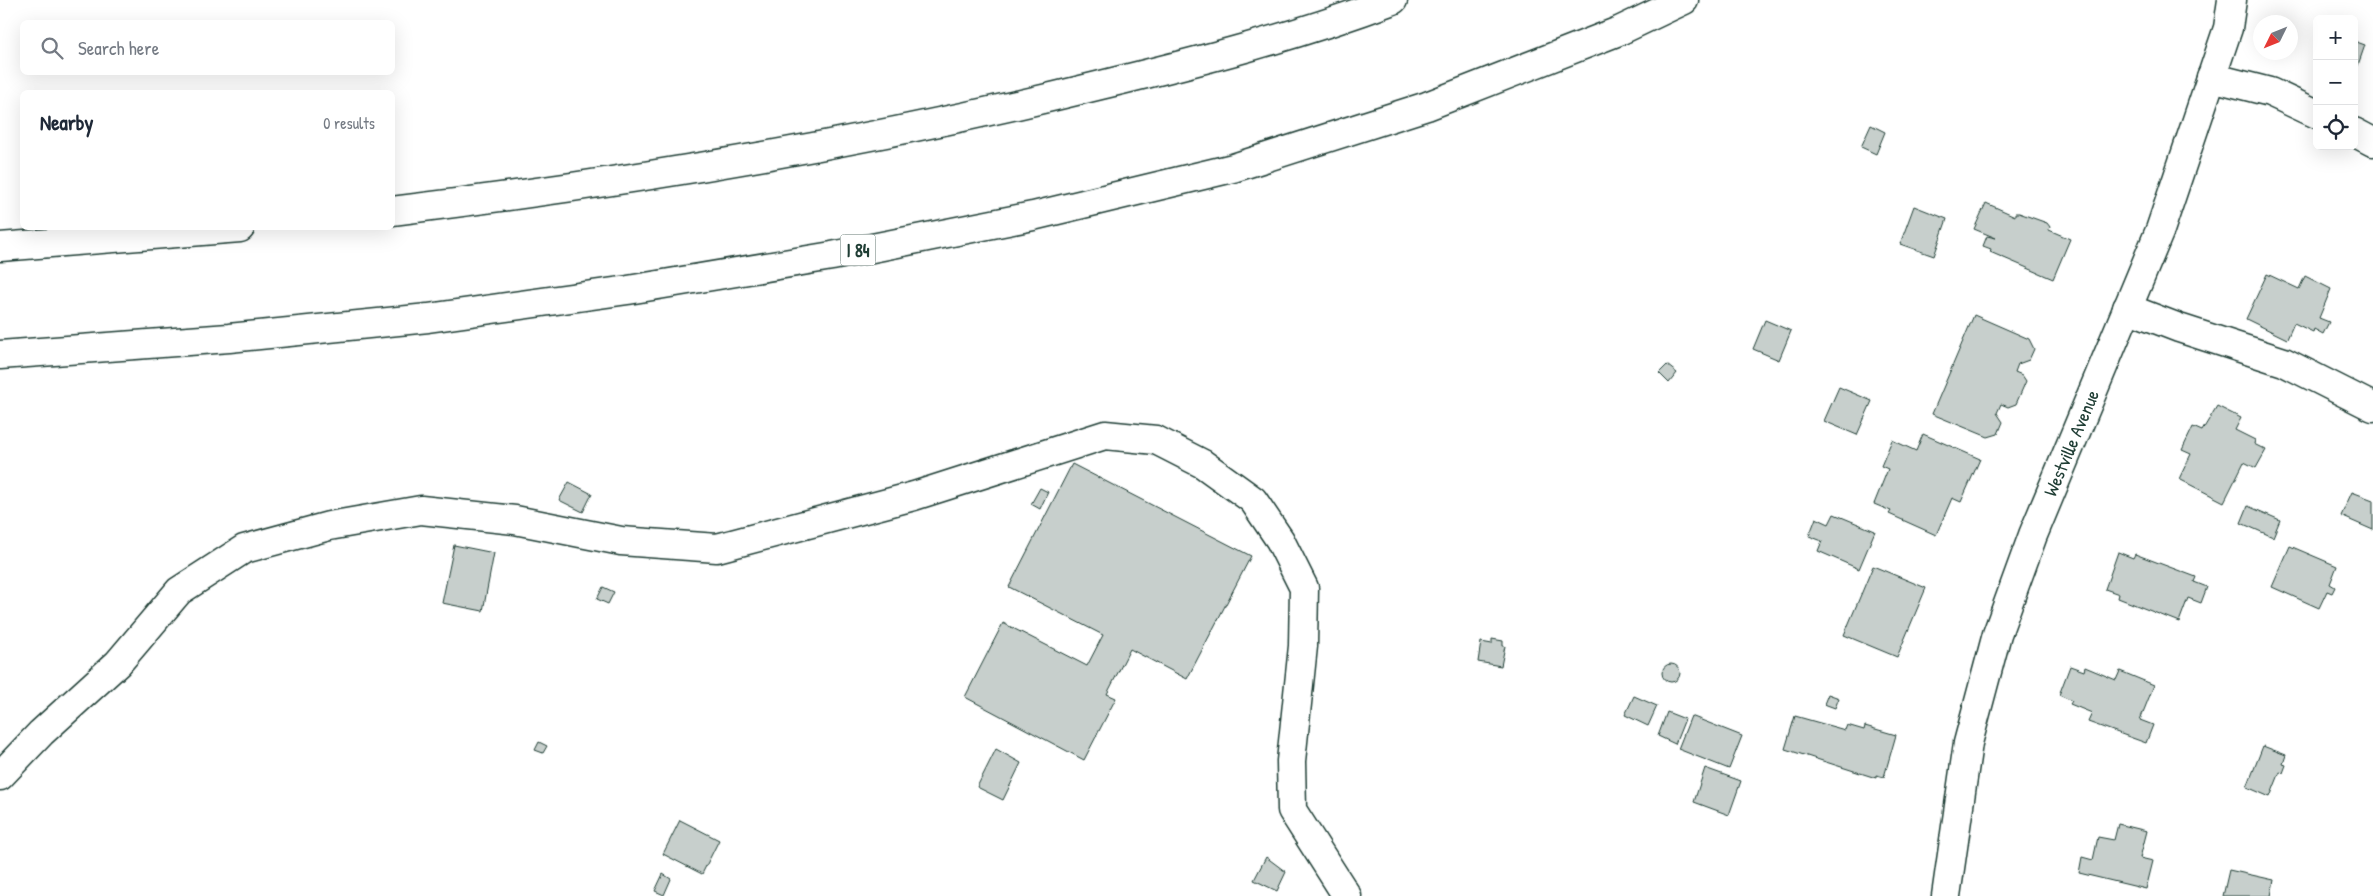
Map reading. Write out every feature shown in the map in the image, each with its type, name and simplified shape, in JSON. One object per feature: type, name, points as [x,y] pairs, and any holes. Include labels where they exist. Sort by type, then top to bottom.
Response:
[{"type":"main road","points":[[395,211],[617,181],[874,136],[1039,101],[1219,56],[1393,0]]},
{"type":"main road","name":"I 84","points":[[0,355],[229,338],[428,318],[628,290],[832,256],[1033,216],[1233,168],[1427,106],[1619,31],[1684,0]]},
{"type":"main road","name":"Westville Avenue","points":[[1946,896],[1968,743],[1997,634],[2033,536],[2160,230],[2228,28],[2232,0]]},
{"type":"main road","points":[[2212,77],[2270,92],[2313,112]]},
{"type":"main road","points":[[2358,134],[2373,142]]},
{"type":"main road","points":[[0,247],[215,230]]},
{"type":"main road","points":[[2127,308],[2180,328],[2284,362],[2373,407]]},
{"type":"main road","points":[[0,776],[41,733],[118,663],[179,591],[244,549],[329,526],[420,510],[515,520],[620,541],[717,548],[914,496],[1105,435],[1156,440],[1203,464],[1254,500],[1280,540],[1304,588],[1303,646],[1291,761],[1292,810],[1347,896]]},
{"type":"building","points":[[2358,42],[2365,45],[2358,65]]},
{"type":"building","points":[[1871,125],[1885,132],[1876,154],[1861,147]]},
{"type":"building","points":[[1986,203],[2015,216],[2015,213],[2019,213],[2047,223],[2050,227],[2049,230],[2070,239],[2053,279],[1990,252],[1991,249],[1983,246],[1987,236],[1996,238],[1974,229]]},
{"type":"building","points":[[1914,206],[1947,219],[1934,256],[1900,244]]},
{"type":"building","points":[[2267,274],[2299,289],[2305,276],[2331,289],[2319,318],[2329,322],[2323,334],[2314,329],[2313,332],[2294,323],[2287,339],[2246,319]]},
{"type":"building","points":[[1974,315],[2029,339],[2034,349],[2029,360],[2018,364],[2015,372],[2022,375],[2026,381],[2016,404],[2008,407],[2001,404],[1997,413],[2003,422],[1998,434],[1988,437],[1932,414]]},
{"type":"building","points":[[1765,320],[1791,331],[1779,360],[1753,349]]},
{"type":"building","points":[[1667,365],[1677,373],[1669,383],[1659,373]]},
{"type":"building","points":[[1839,387],[1872,401],[1857,435],[1824,421]]},
{"type":"building","points":[[2217,406],[2241,418],[2235,430],[2255,440],[2254,444],[2266,450],[2256,468],[2244,462],[2224,502],[2179,479],[2191,454],[2182,450],[2193,427],[2202,431]]},
{"type":"building","points":[[1923,434],[1980,459],[1961,502],[1952,498],[1936,535],[1889,514],[1891,511],[1874,504],[1888,469],[1881,466],[1892,440],[1916,451]]},
{"type":"building","points":[[1072,464],[1251,556],[1187,679],[1130,649],[1107,694],[1116,698],[1084,760],[965,697],[1003,623],[1087,666],[1103,635],[1009,587]]},
{"type":"building","points":[[569,482],[592,494],[583,512],[559,500]]},
{"type":"building","points":[[1040,488],[1048,492],[1040,509],[1031,504]]},
{"type":"building","points":[[2352,492],[2373,500],[2373,530],[2341,516]]},
{"type":"building","points":[[2248,506],[2280,520],[2273,537],[2241,523]]},
{"type":"building","points":[[1834,514],[1875,531],[1859,569],[1818,551],[1822,541],[1809,536],[1816,518],[1829,524]]},
{"type":"building","points":[[454,545],[494,553],[483,611],[442,603]]},
{"type":"building","points":[[2290,546],[2337,566],[2330,584],[2335,587],[2332,593],[2327,591],[2319,608],[2272,587]]},
{"type":"building","points":[[2118,552],[2133,558],[2135,554],[2196,577],[2194,582],[2207,587],[2201,603],[2188,598],[2179,622],[2118,598],[2119,594],[2105,589]]},
{"type":"building","points":[[1873,566],[1926,588],[1897,657],[1844,635]]},
{"type":"building","points":[[603,587],[614,592],[608,604],[597,599]]},
{"type":"building","points":[[1492,639],[1503,641],[1503,646],[1505,646],[1501,666],[1478,662],[1481,642],[1492,644]]},
{"type":"building","points":[[1671,664],[1677,667],[1680,673],[1677,679],[1671,682],[1665,679],[1662,673],[1665,667]]},
{"type":"building","points":[[2070,666],[2084,671],[2085,667],[2116,680],[2120,671],[2154,685],[2140,720],[2153,725],[2146,743],[2088,722],[2092,713],[2070,704],[2072,701],[2059,695]]},
{"type":"building","points":[[1828,694],[1839,698],[1835,708],[1824,704]]},
{"type":"building","points":[[1634,696],[1657,706],[1648,726],[1625,715]]},
{"type":"building","points":[[1667,712],[1685,719],[1675,744],[1658,736]]},
{"type":"building","points":[[1691,716],[1742,736],[1729,769],[1678,749]]},
{"type":"building","points":[[1795,716],[1845,730],[1847,725],[1864,730],[1865,726],[1896,735],[1884,777],[1876,775],[1876,778],[1785,749]]},
{"type":"building","points":[[539,742],[547,746],[543,753],[535,750]]},
{"type":"building","points":[[2263,746],[2286,755],[2283,764],[2286,765],[2283,773],[2280,772],[2270,797],[2247,787]]},
{"type":"building","points":[[996,749],[1021,763],[1003,800],[977,787]]},
{"type":"building","points":[[1705,768],[1741,781],[1729,815],[1694,802]]},
{"type":"building","points":[[680,820],[719,840],[702,874],[663,854]]},
{"type":"building","points":[[2118,824],[2147,831],[2140,858],[2153,861],[2146,889],[2079,873],[2082,857],[2093,860],[2098,837],[2114,840]]},
{"type":"building","points":[[1266,857],[1286,872],[1277,891],[1254,880]]},
{"type":"building","points":[[2229,870],[2274,880],[2271,896],[2223,896]]},
{"type":"building","points":[[663,874],[671,879],[664,895],[655,891]]}]
